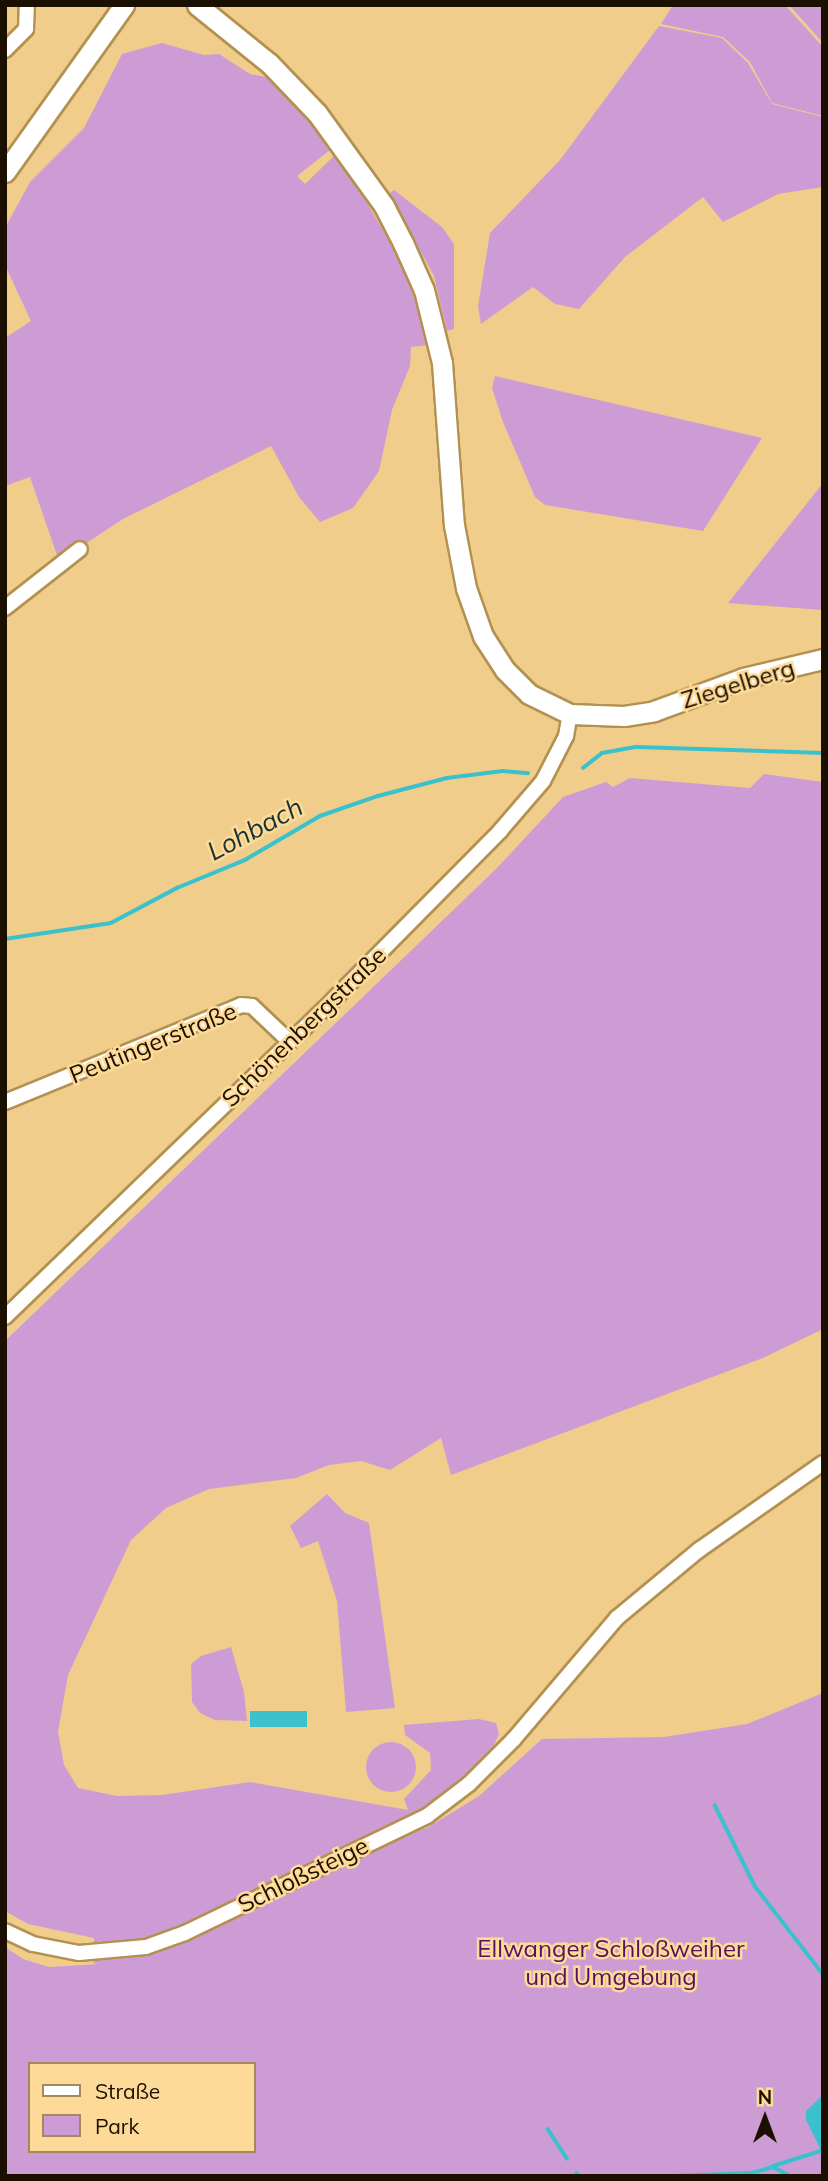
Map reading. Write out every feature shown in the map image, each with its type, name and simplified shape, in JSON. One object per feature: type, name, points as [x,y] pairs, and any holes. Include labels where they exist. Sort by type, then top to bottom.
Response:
[{"type":"main road","points":[[197,5],[269,63],[317,113],[384,206],[433,321],[448,417],[455,535],[474,613],[505,670],[529,694],[570,714]]},
{"type":"main road","points":[[5,172],[122,7]]},
{"type":"main road","name":"Ziegelberg","points":[[570,714],[624,716],[654,711],[743,678],[823,659]]},
{"type":"street","points":[[5,50],[14,46],[26,29],[27,5]]},
{"type":"street","points":[[5,608],[54,574],[80,549]]},
{"type":"street","name":"Schönenbergstraße","points":[[5,1317],[452,881],[543,781],[566,736],[570,714]]},
{"type":"street","name":"Peutingerstraße","points":[[5,1102],[241,1005],[252,1006],[289,1042]]},
{"type":"street","name":"Schloßsteige","points":[[5,1931],[33,1944],[79,1953],[146,1947],[185,1933],[444,1806],[514,1739],[617,1618],[659,1581],[823,1463]]},
{"type":"green space","points":[[673,5],[785,5],[823,47],[823,116],[772,103],[750,62],[723,37],[661,24]]},
{"type":"green space","points":[[789,5],[823,5],[823,43]]},
{"type":"green space","points":[[659,26],[722,38],[748,63],[772,104],[823,117],[823,187],[778,194],[723,222],[703,197],[625,257],[579,309],[555,304],[533,287],[481,324],[478,306],[490,233],[560,160]]},
{"type":"green space","points":[[162,43],[204,55],[219,54],[250,74],[266,77],[328,138],[333,145],[330,150],[297,176],[305,184],[337,153],[404,265],[428,345],[411,347],[410,366],[392,410],[379,471],[353,508],[320,522],[299,497],[271,446],[123,519],[59,561],[30,477],[5,486],[5,338],[31,321],[5,265],[5,228],[30,182],[84,128],[122,54]]},
{"type":"green space","points":[[394,190],[442,227],[454,244],[454,329],[447,331],[434,276],[389,194]]},
{"type":"green space","points":[[495,376],[762,438],[703,531],[545,505],[535,497],[503,422],[492,388]]},
{"type":"green space","points":[[823,483],[823,610],[728,603]]},
{"type":"green space","name":"Ellwanger Schloßweiher und Umgebung","points":[[764,774],[823,782],[823,1329],[763,1358],[451,1475],[441,1438],[390,1470],[361,1461],[329,1465],[296,1478],[209,1489],[166,1508],[131,1540],[68,1675],[58,1732],[64,1765],[78,1788],[117,1796],[162,1795],[250,1782],[408,1810],[404,1799],[431,1770],[430,1753],[405,1735],[404,1725],[479,1719],[496,1723],[499,1734],[494,1745],[451,1789],[412,1814],[425,1829],[479,1796],[542,1739],[664,1737],[747,1724],[823,1693],[823,2176],[5,2176],[5,1947],[23,1959],[49,1967],[99,1964],[93,1963],[94,1938],[28,1924],[5,1911],[5,1341],[497,868],[563,797],[606,782],[613,787],[630,778],[750,788]]},
{"type":"green space","points":[[327,1494],[345,1513],[369,1523],[395,1708],[346,1712],[337,1601],[318,1541],[301,1548],[290,1526]]},
{"type":"green space","points":[[231,1647],[244,1692],[247,1721],[215,1720],[200,1713],[192,1702],[191,1664],[201,1656]]},
{"type":"green space","points":[[391,1742],[409,1749],[416,1767],[409,1785],[391,1792],[373,1785],[366,1767],[373,1749]]},
{"type":"water","points":[[250,1711],[307,1711],[307,1727],[250,1727]]},
{"type":"water","points":[[823,2095],[823,2154],[806,2120],[806,2111]]},
{"type":"waterway","name":"Lohbach","points":[[583,768],[602,753],[636,747],[823,753]]},
{"type":"waterway","name":"Lohbach","points":[[5,939],[111,923],[177,888],[245,860],[320,816],[378,796],[447,778],[503,771],[528,773]]},
{"type":"waterway","points":[[715,1805],[755,1886],[823,1974]]},
{"type":"waterway","points":[[548,2129],[567,2158]]},
{"type":"waterway","points":[[773,2166],[821,2151]]},
{"type":"waterway","points":[[673,2176],[752,2173],[773,2167],[791,2176]]}]
